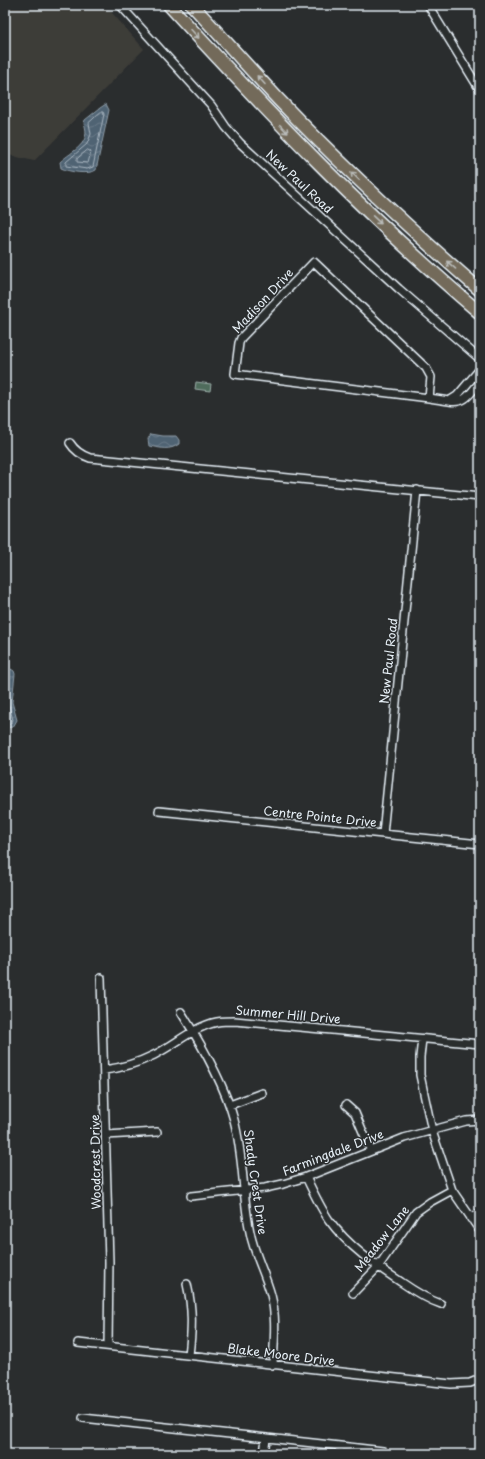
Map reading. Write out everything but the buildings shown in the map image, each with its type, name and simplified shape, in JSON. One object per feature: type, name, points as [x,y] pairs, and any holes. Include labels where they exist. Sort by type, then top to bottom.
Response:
[{"type":"highway","points":[[169,5],[251,95],[308,154],[411,253],[480,313]]},
{"type":"highway","points":[[192,5],[278,99],[337,159],[420,238],[480,290]]},
{"type":"street","name":"New Paul Road","points":[[120,5],[211,105],[226,127],[240,143],[399,289],[480,359]]},
{"type":"street","points":[[428,5],[480,90]]},
{"type":"street","name":"Madison Drive","points":[[429,398],[431,377],[426,368],[314,262],[241,338],[239,343],[235,374],[459,402],[464,400],[478,384]]},
{"type":"street","points":[[450,401],[480,369]]},
{"type":"street","points":[[470,381],[478,384]]},
{"type":"street","points":[[70,443],[80,454],[90,458],[480,497]]},
{"type":"street","name":"New Paul Road","points":[[383,834],[417,490]]},
{"type":"street","name":"Centre Pointe Drive","points":[[159,812],[480,844]]},
{"type":"street","name":"Woodcrest Drive","points":[[101,978],[109,1262],[108,1346]]},
{"type":"street","name":"Shady Crest Drive","points":[[181,1012],[193,1031],[230,1105],[238,1137],[246,1214],[250,1234],[271,1296],[275,1334],[273,1365]]},
{"type":"street","name":"Summer Hill Drive","points":[[104,1070],[119,1068],[155,1055],[193,1031],[217,1022],[235,1021],[480,1044]]},
{"type":"street","points":[[422,1039],[420,1075],[432,1131],[452,1190],[480,1231]]},
{"type":"street","points":[[230,1105],[262,1093]]},
{"type":"street","points":[[346,1105],[355,1113],[371,1151]]},
{"type":"street","name":"Farmingdale Drive","points":[[191,1196],[265,1188],[283,1184],[306,1177],[404,1138],[466,1121],[480,1120]]},
{"type":"street","points":[[106,1135],[157,1132]]},
{"type":"street","points":[[306,1177],[319,1204],[344,1237],[378,1267],[428,1300],[441,1304]]},
{"type":"street","name":"Meadow Lane","points":[[353,1293],[378,1267],[416,1212],[430,1202],[452,1190]]},
{"type":"street","points":[[471,1219],[480,1212]]},
{"type":"street","points":[[187,1284],[192,1315],[189,1356]]},
{"type":"street","name":"Blake Moore Drive","points":[[78,1343],[451,1384],[470,1383],[480,1379]]},
{"type":"street","points":[[83,1418],[383,1451]]},
{"type":"street","points":[[264,1454],[266,1438]]},
{"type":"street","points":[[339,1454],[340,1446]]},
{"type":"shaded area","points":[[5,5],[105,5],[144,49],[34,161],[5,154]]},
{"type":"green space","points":[[196,382],[211,384],[210,391],[195,389]]},
{"type":"water","points":[[106,104],[109,110],[96,170],[93,172],[79,172],[61,168],[60,162],[80,146],[83,141],[86,130],[84,123],[85,120]]},
{"type":"water","points":[[151,434],[176,436],[179,440],[179,444],[172,448],[149,446],[148,439]]},
{"type":"water","points":[[11,669],[15,674],[12,702],[17,720],[13,727],[5,728],[5,689],[6,681]]}]
